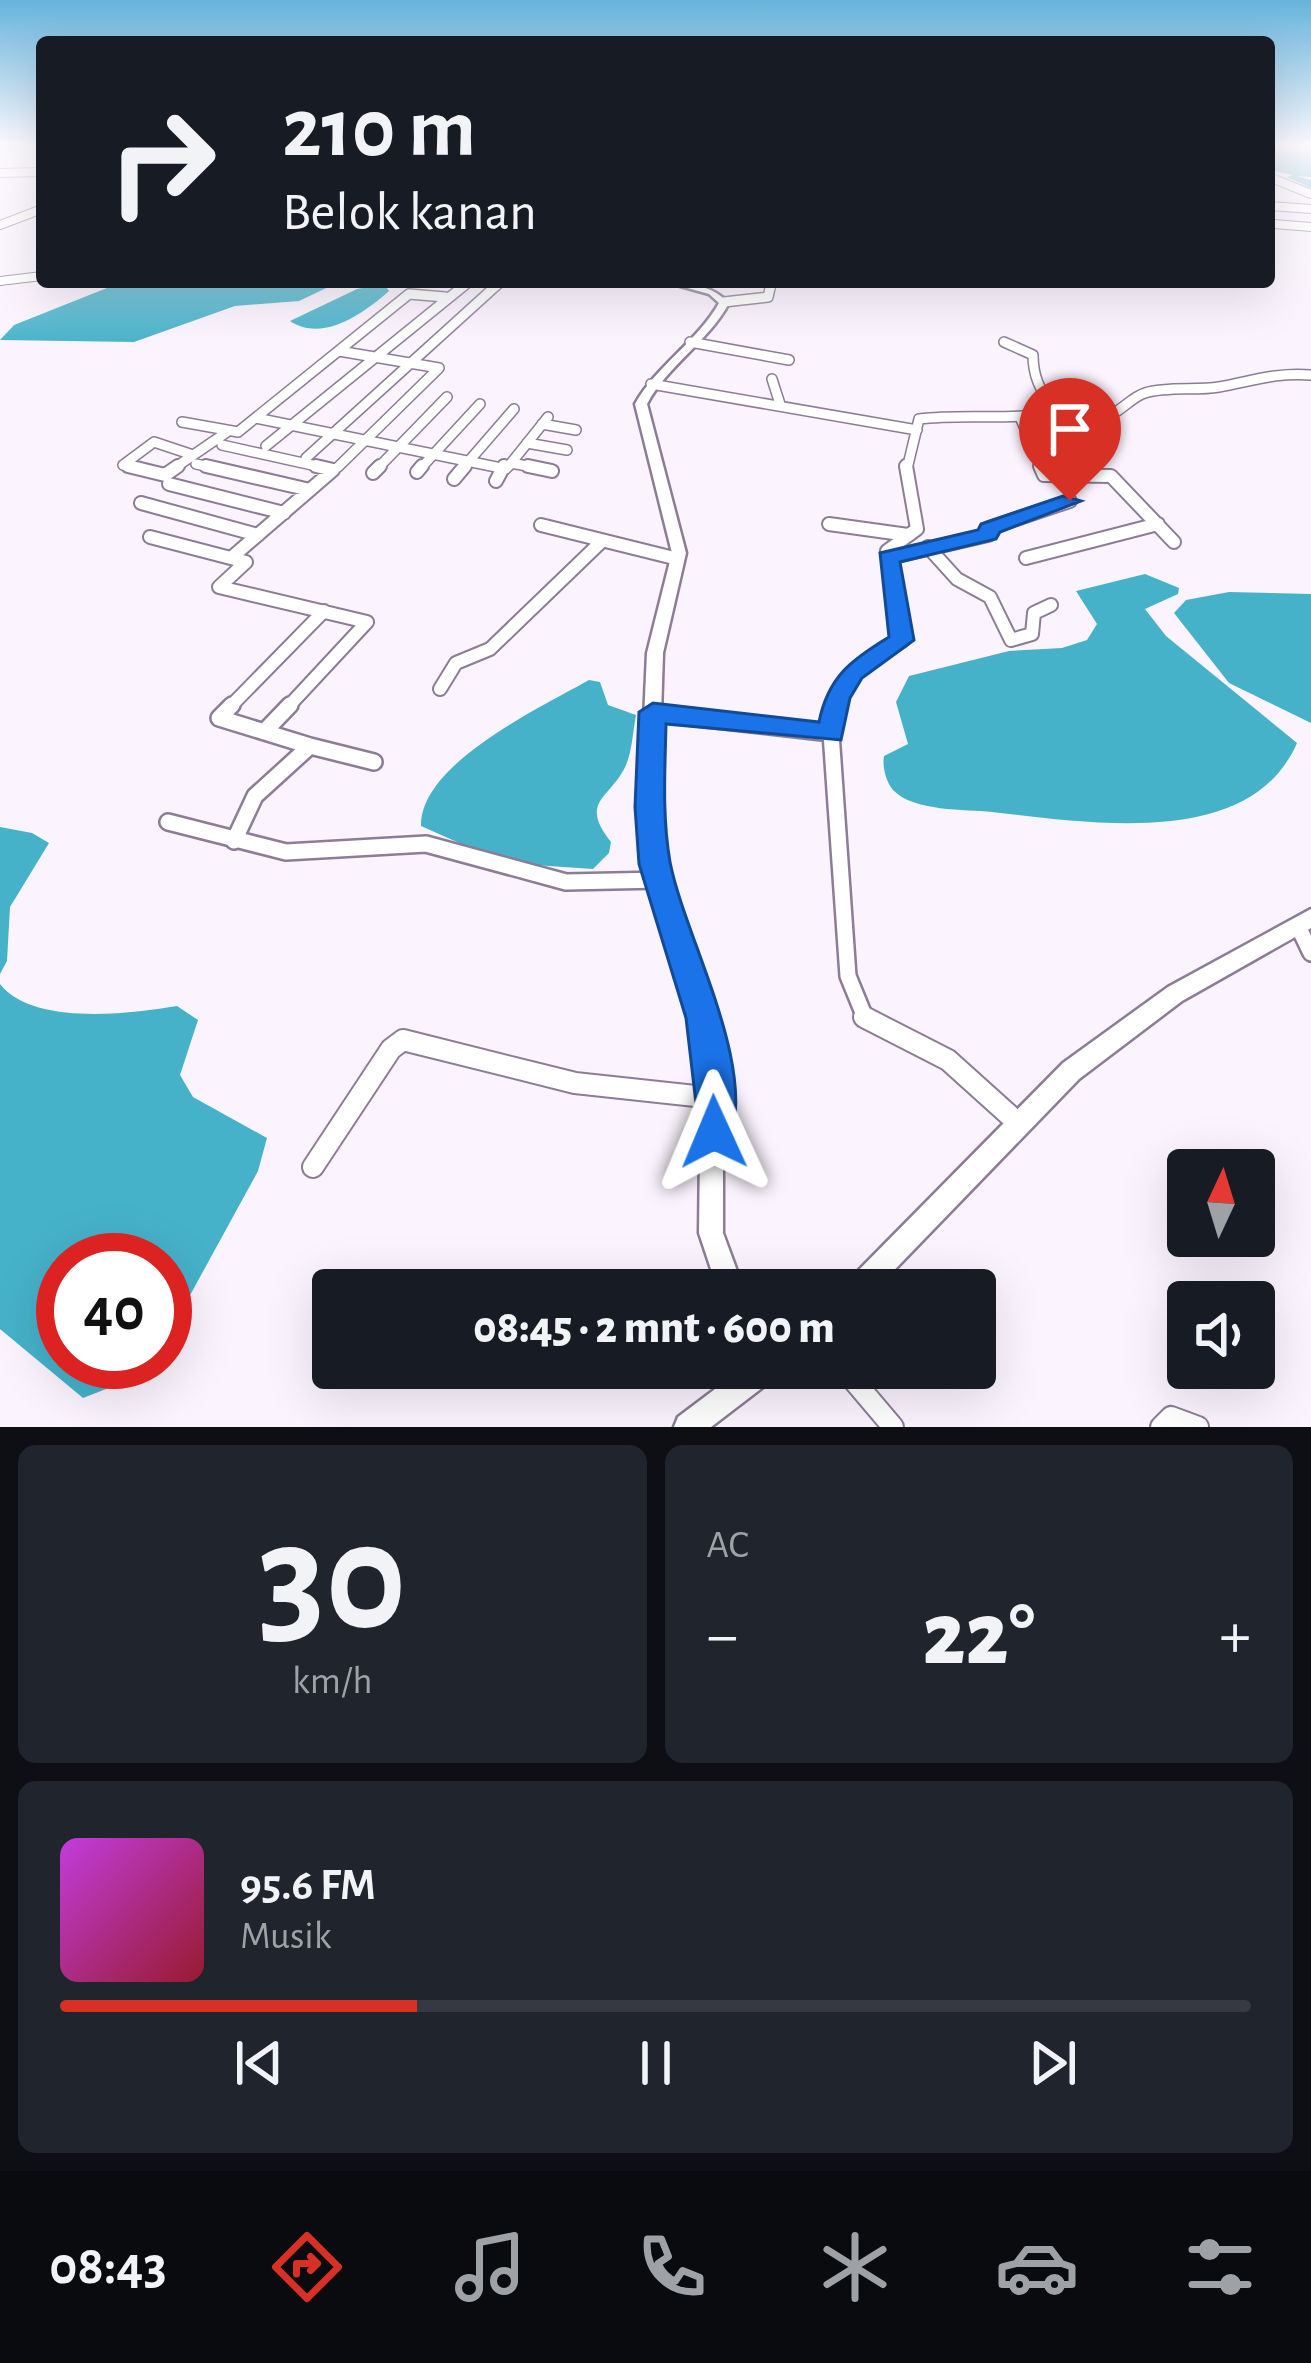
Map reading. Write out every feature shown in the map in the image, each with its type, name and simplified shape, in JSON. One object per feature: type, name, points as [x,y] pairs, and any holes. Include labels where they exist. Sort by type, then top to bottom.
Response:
[{"type":"street","points":[[0,225],[28,214]]},
{"type":"street","points":[[1275,215],[1311,214]]},
{"type":"street","points":[[1275,216],[1311,227]]},
{"type":"street","points":[[0,280],[36,277]]},
{"type":"street","points":[[266,446],[461,288]]},
{"type":"street","points":[[306,458],[494,288]]},
{"type":"street","points":[[696,288],[712,292],[724,302],[768,297],[770,288]]},
{"type":"street","points":[[310,490],[195,459],[154,442],[123,465],[165,475],[195,459],[224,438],[238,432],[409,294],[445,298]]},
{"type":"street","points":[[724,302],[718,316],[650,384],[641,404],[678,559],[658,628],[650,807],[661,880],[704,1018],[716,1098],[711,1233],[724,1269]]},
{"type":"street","points":[[1004,341],[1034,355],[1035,388],[1063,410]]},
{"type":"street","points":[[690,342],[789,360]]},
{"type":"street","points":[[338,351],[439,368],[338,467]]},
{"type":"street","points":[[1018,1124],[948,1060],[874,1025],[858,1009],[848,976],[831,733],[837,698],[853,672],[902,640],[887,551],[917,529],[905,459],[919,419],[936,415],[1020,417],[1063,410],[1106,417],[1144,393],[1218,387],[1276,373],[1311,375]]},
{"type":"street","points":[[772,379],[780,404]]},
{"type":"street","points":[[650,384],[916,430]]},
{"type":"street","points":[[373,472],[447,397]]},
{"type":"street","points":[[417,472],[480,404]]},
{"type":"street","points":[[454,479],[514,410]]},
{"type":"street","points":[[1020,417],[1044,475],[1111,476],[1174,542]]},
{"type":"street","points":[[256,418],[434,454],[552,471]]},
{"type":"street","points":[[496,482],[545,421],[576,430]]},
{"type":"street","points":[[182,422],[333,470],[231,558]]},
{"type":"street","points":[[1027,436],[1096,441]]},
{"type":"street","points":[[527,443],[566,450]]},
{"type":"street","points":[[170,484],[284,513]]},
{"type":"street","points":[[888,558],[988,535],[989,528],[1070,501]]},
{"type":"street","points":[[141,503],[258,535]]},
{"type":"street","points":[[829,524],[908,535]]},
{"type":"street","points":[[1026,558],[1158,524]]},
{"type":"street","points":[[542,526],[678,559]]},
{"type":"street","points":[[149,537],[246,562],[219,587],[367,622],[264,732]]},
{"type":"street","points":[[440,689],[456,663],[490,650],[601,542]]},
{"type":"street","points":[[928,547],[957,579],[990,598],[1011,640],[1032,634],[1034,613],[1051,605]]},
{"type":"street","points":[[324,611],[219,718],[374,762]]},
{"type":"street","points":[[653,712],[831,733]]},
{"type":"street","points":[[234,841],[255,796],[310,746]]},
{"type":"street","points":[[168,822],[234,841],[310,854],[447,846],[566,882],[661,880]]},
{"type":"street","points":[[877,1269],[1018,1124],[1131,1022],[1305,922],[1311,953]]},
{"type":"street","points":[[314,1168],[391,1049],[403,1040],[575,1083],[716,1098]]},
{"type":"street","points":[[688,1427],[738,1389]]},
{"type":"street","points":[[861,1389],[893,1427]]},
{"type":"street","points":[[1161,1427],[1172,1418],[1198,1427]]},
{"type":"water","points":[[107,288],[326,288],[299,301],[235,306],[134,342],[0,340],[14,325]]},
{"type":"water","points":[[357,289],[389,291],[368,308],[329,327],[303,327],[290,321]]},
{"type":"water","points":[[1145,574],[1179,588],[1178,594],[1145,609],[1166,636],[1297,743],[1274,777],[1243,801],[1205,815],[1162,822],[1073,821],[940,808],[914,802],[893,790],[885,774],[884,756],[908,744],[896,702],[909,676],[1009,651],[1062,648],[1087,640],[1097,624],[1076,591]]},
{"type":"water","points":[[1229,592],[1311,594],[1311,723],[1229,683],[1174,613],[1186,600]]},
{"type":"water","points":[[589,680],[600,682],[608,705],[636,715],[626,765],[597,808],[611,842],[609,853],[593,869],[504,863],[421,826],[426,803],[461,759],[515,721]]},
{"type":"water","points":[[0,827],[32,833],[49,843],[10,907],[7,961],[0,974]]},
{"type":"water","points":[[0,984],[15,997],[58,1012],[109,1014],[177,1006],[198,1020],[180,1075],[193,1097],[267,1138],[258,1171],[192,1292],[192,1233],[36,1233],[36,1359],[0,1329]]},
{"type":"water","points":[[72,1389],[106,1389],[83,1398]]},
{"type":"route","points":[[714,1132],[716,1098],[704,1018],[655,864],[650,807],[653,712],[831,733],[844,683],[859,664],[896,648],[902,640],[888,558],[988,535],[989,528],[1070,501]]}]
